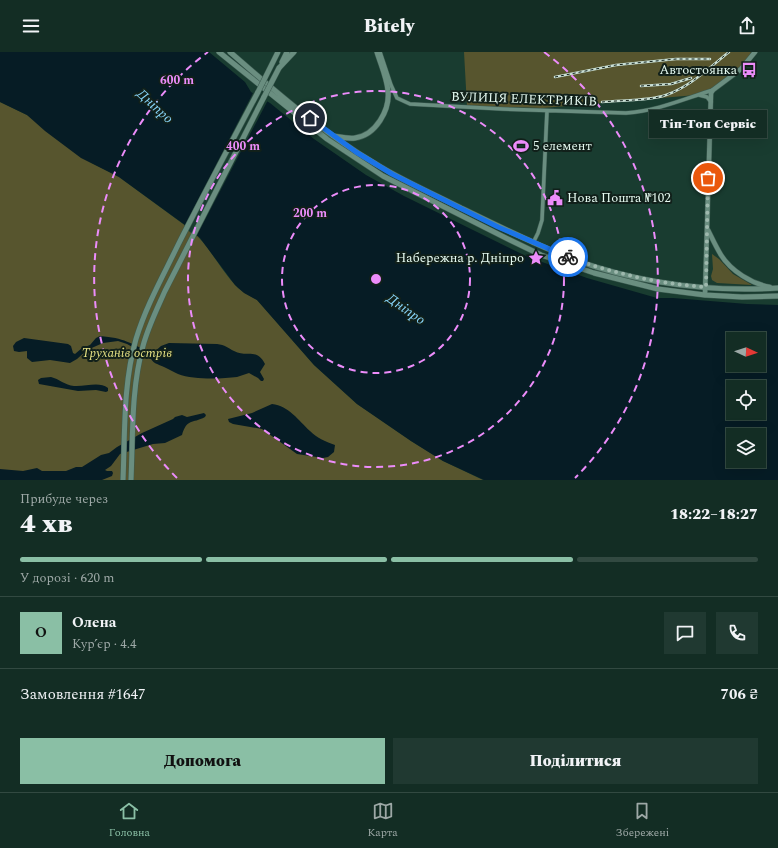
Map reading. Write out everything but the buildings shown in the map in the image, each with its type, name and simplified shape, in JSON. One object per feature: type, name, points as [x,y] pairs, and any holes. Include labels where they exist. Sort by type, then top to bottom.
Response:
[{"type":"main road","points":[[219,52],[327,139],[354,158],[383,176],[541,255],[600,275],[658,289],[705,295],[742,297],[778,296]]},
{"type":"main road","points":[[230,52],[332,136],[392,174],[533,243],[576,260],[614,271],[660,281],[706,287],[742,289],[778,288]]},
{"type":"main road","points":[[123,480],[126,400],[130,368],[136,339],[145,312],[186,229],[278,52]]},
{"type":"main road","points":[[131,480],[136,386],[143,345],[165,291],[287,52]]},
{"type":"main road","points":[[279,68],[294,52]]},
{"type":"main road","points":[[332,136],[354,138],[367,134],[380,121],[386,110],[388,99],[387,84],[377,52]]},
{"type":"street","name":"ВУЛИЦЯ ЕЛЕКТРИКІВ","points":[[380,52],[394,93],[397,98],[405,103],[432,106],[626,113],[642,112],[662,107],[713,90],[741,69],[755,52]]},
{"type":"street","points":[[705,295],[710,102],[713,90]]},
{"type":"street","points":[[698,95],[706,96],[710,102]]},
{"type":"street","points":[[533,243],[542,220],[548,111]]},
{"type":"street","points":[[707,230],[722,256],[736,271],[760,285],[778,288]]},
{"type":"green space","points":[[464,52],[751,52],[747,61],[708,94],[543,108],[467,106]]},
{"type":"green space","name":"Труханів острів","points":[[0,102],[27,115],[92,163],[119,177],[190,229],[203,243],[238,288],[257,300],[314,365],[357,404],[443,461],[483,480],[0,480]]},
{"type":"green space","points":[[712,254],[719,259],[733,274],[752,285],[717,283],[712,280]]},
{"type":"water","name":"Дніпро","points":[[0,52],[209,52],[245,82],[251,92],[270,103],[314,139],[366,175],[404,196],[528,257],[587,278],[657,298],[778,305],[778,480],[484,480],[443,461],[357,404],[314,365],[257,300],[244,293],[235,285],[200,238],[185,225],[119,177],[81,158],[45,131],[27,115],[0,102]]},
{"type":"water","points":[[100,336],[115,338],[127,342],[152,354],[161,346],[169,343],[222,345],[239,353],[255,354],[262,359],[265,364],[260,372],[264,379],[261,381],[249,373],[237,377],[223,378],[199,378],[184,376],[156,364],[150,357],[127,344],[118,341],[103,343],[87,350],[70,363],[50,360],[32,362],[27,358],[27,351],[14,351],[13,346],[16,342],[24,338],[68,344],[71,346],[73,353],[75,354],[82,348],[90,345]]},
{"type":"water","points":[[51,377],[74,386],[100,385],[108,388],[108,391],[78,391],[39,384],[38,380],[41,378]]},
{"type":"water","points":[[272,404],[278,405],[293,414],[316,436],[335,445],[334,452],[328,457],[323,458],[297,454],[262,429],[229,422],[228,419],[252,413]]},
{"type":"water","points":[[204,413],[206,415],[205,417],[190,422],[186,426],[182,435],[165,443],[153,444],[120,454],[111,466],[105,470],[112,471],[112,476],[102,480],[0,480],[0,469],[23,471],[37,468],[42,471],[66,471],[76,467],[82,467],[101,455],[109,453],[142,433],[175,417],[182,415],[187,417]]},
{"type":"pier","points":[[254,91],[268,100],[196,237],[184,227]]},
{"type":"railway","points":[[602,102],[644,99],[666,95],[691,82],[729,52]]},
{"type":"railway","points":[[555,77],[616,65],[676,59],[710,59]]},
{"type":"railway","points":[[641,86],[671,84],[691,78]]},
{"type":"way so far","points":[[568,257],[594,266],[637,277],[706,287],[708,178]]},
{"type":"place","name":"Автостоянка","points":[[749,70]]},
{"type":"place","name":"5 елемент","points":[[521,146]]},
{"type":"place","name":"Тіп-Топ Сервіс","points":[[708,178]]},
{"type":"place","name":"Нова Пошта №102","points":[[555,198]]},
{"type":"place","name":"Набережна р. Дніпро","points":[[536,258]]},
{"type":"route","points":[[310,118],[332,136],[392,174],[498,227],[568,257]]}]
